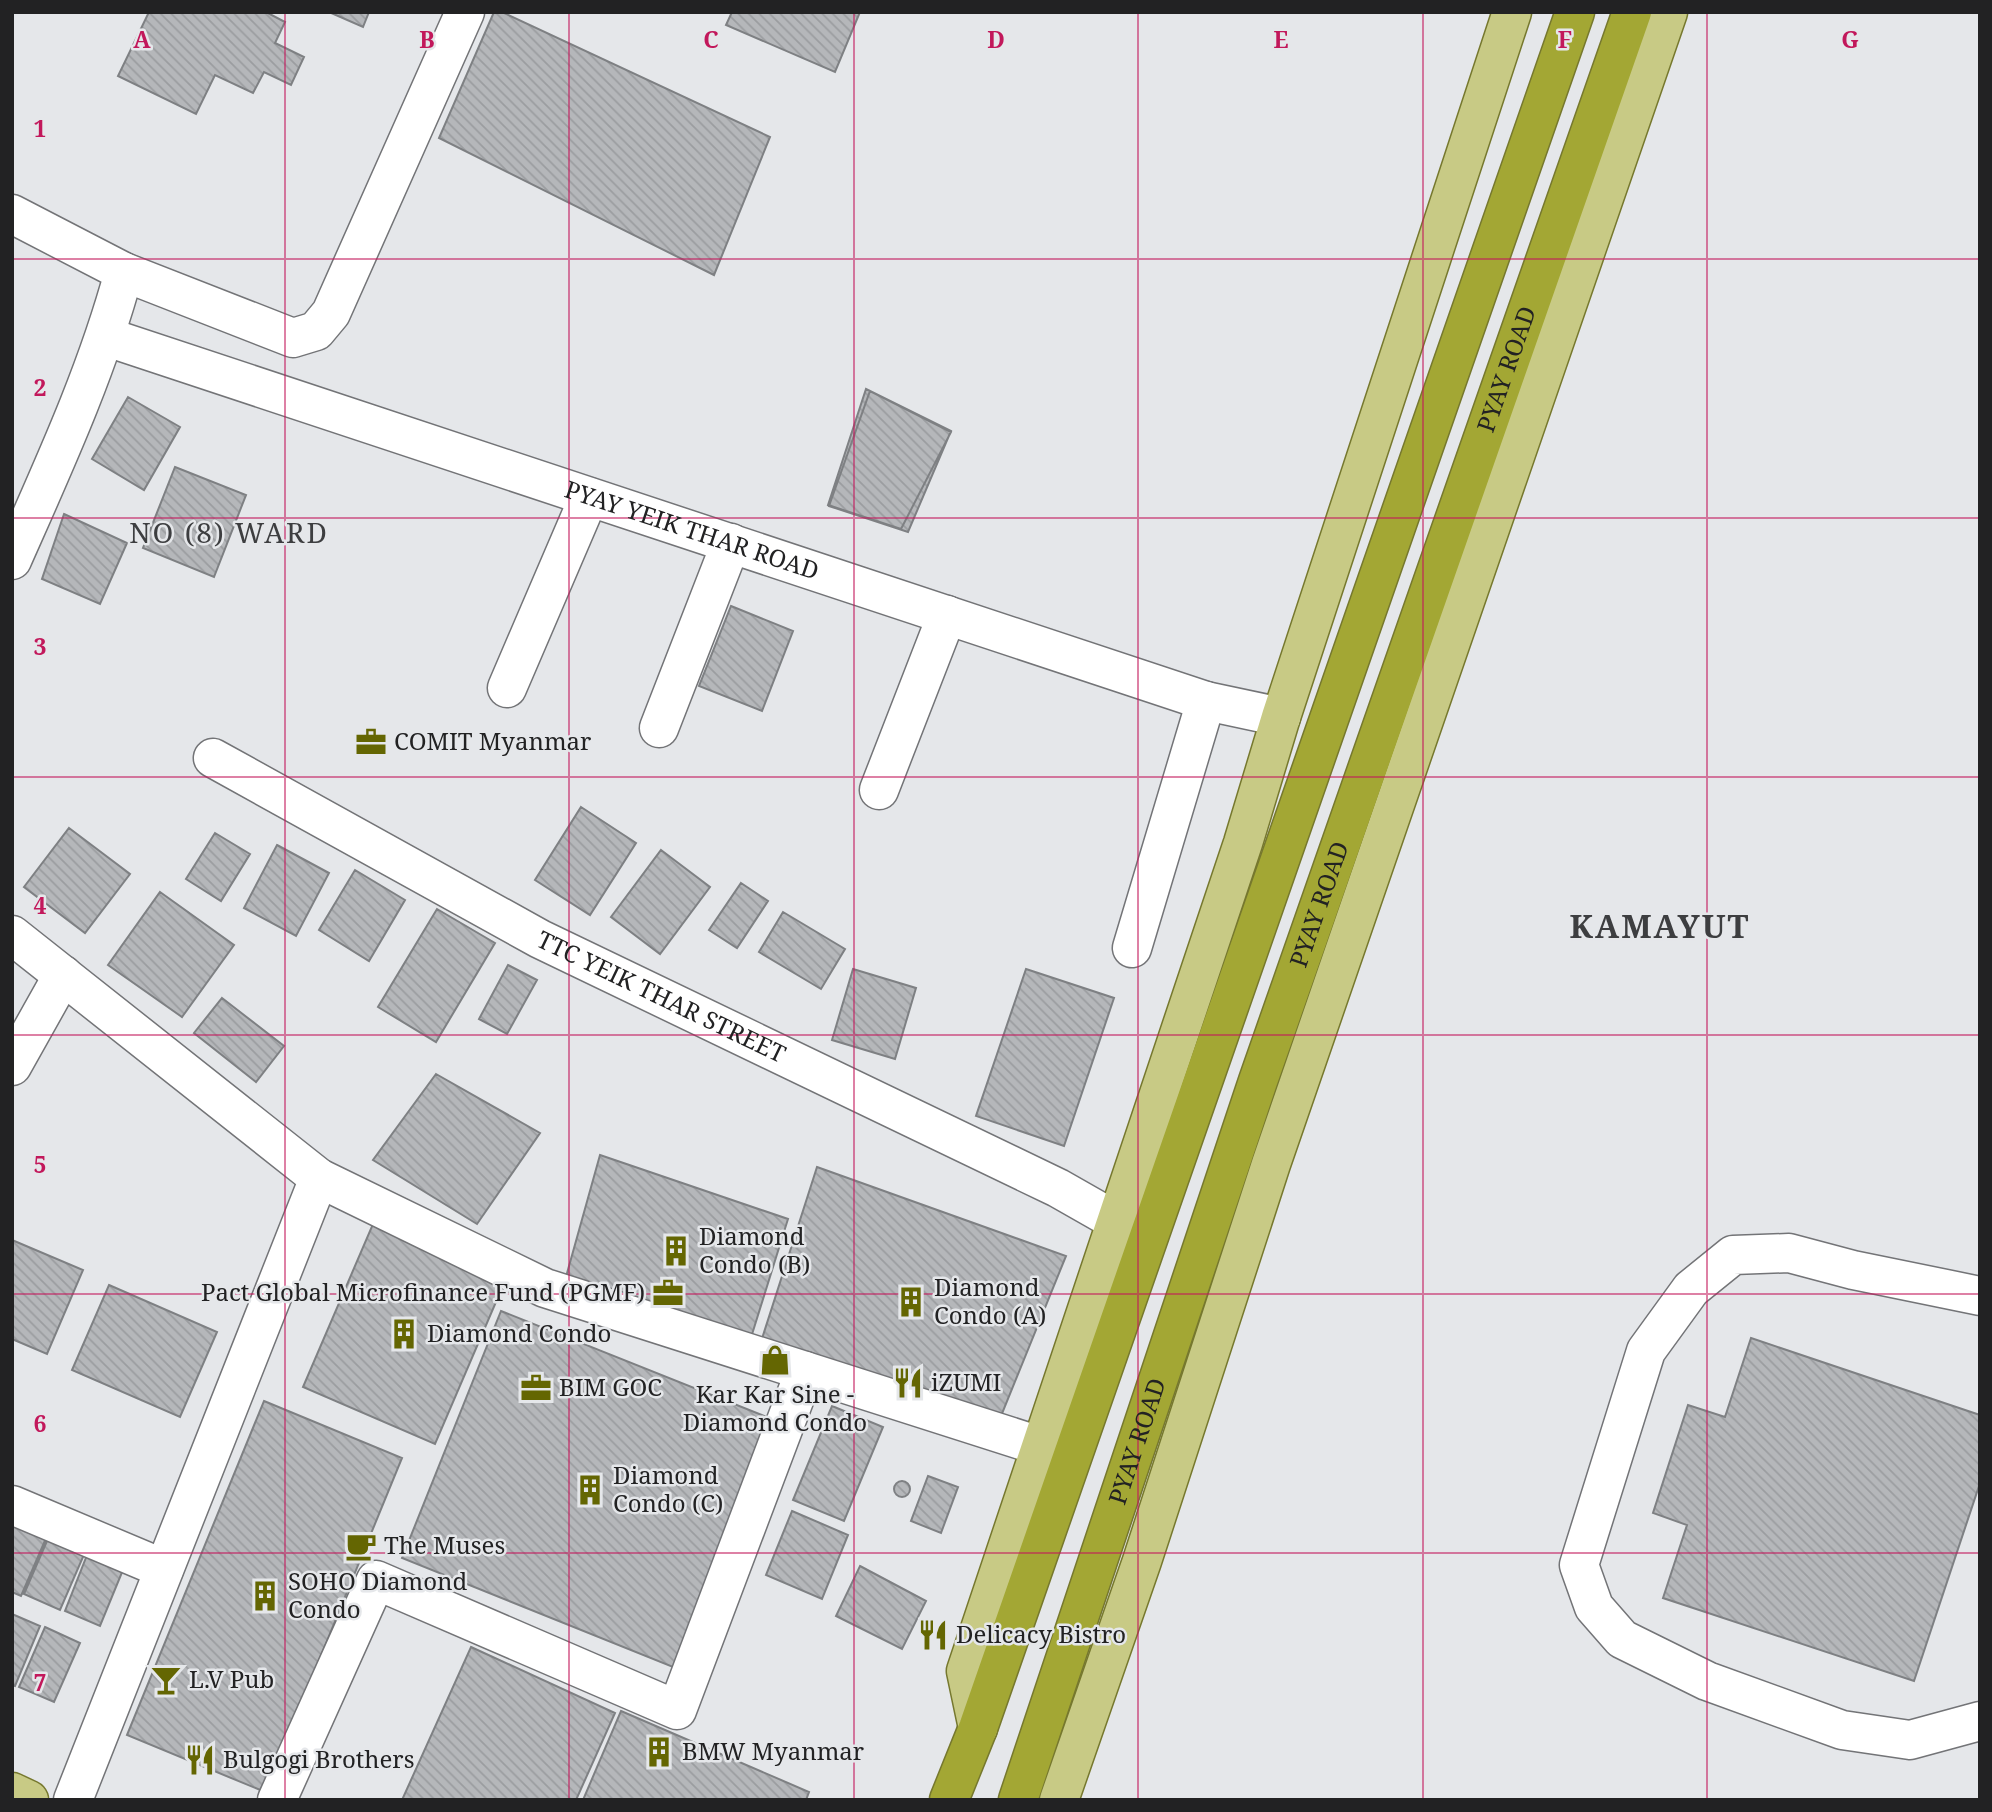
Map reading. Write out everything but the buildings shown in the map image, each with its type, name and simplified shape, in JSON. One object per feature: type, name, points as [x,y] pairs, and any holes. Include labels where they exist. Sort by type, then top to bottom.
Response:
[{"type":"highway","points":[[949,1800],[978,1728],[1575,12]]},
{"type":"highway","name":"PYAY ROAD","points":[[1018,1800],[1263,1068],[1632,12]]},
{"type":"main road","points":[[978,1728],[965,1671],[1043,1447],[1243,844],[1280,717],[1512,12]]},
{"type":"main road","name":"PYAY ROAD","points":[[1059,1800],[1146,1548],[1271,1164],[1668,12]]},
{"type":"main road","points":[[12,1793],[29,1800]]},
{"type":"street","points":[[12,214],[124,272],[293,338],[316,331],[331,313],[465,12]]},
{"type":"street","points":[[12,560],[107,337],[124,272]]},
{"type":"street","name":"PYAY YEIK THAR ROAD","points":[[107,337],[1206,701],[1280,717]]},
{"type":"street","points":[[507,688],[589,497]]},
{"type":"street","points":[[659,728],[731,543]]},
{"type":"street","points":[[879,790],[947,615]]},
{"type":"street","points":[[1132,948],[1206,701]]},
{"type":"street","name":"TTC YEIK THAR STREET","points":[[214,758],[540,939],[1058,1188],[1116,1221]]},
{"type":"street","points":[[12,935],[319,1178],[545,1288],[1043,1447]]},
{"type":"street","points":[[12,1066],[63,975]]},
{"type":"street","points":[[73,1800],[319,1178]]},
{"type":"street","points":[[1980,1296],[1853,1270],[1789,1253],[1733,1255],[1690,1289],[1646,1351],[1579,1564],[1594,1607],[1622,1639],[1707,1681],[1842,1730],[1910,1740],[1980,1721]]},
{"type":"street","points":[[276,1800],[376,1580],[677,1710],[804,1371]]},
{"type":"street","points":[[12,1505],[164,1569]]},
{"type":"place","name":"COMIT Myanmar","points":[[371,742]]},
{"type":"place","name":"Diamond Condo (B)","points":[[676,1251]]},
{"type":"place","name":"Pact Global Microfinance Fund (PGMF)","points":[[668,1293]]},
{"type":"place","name":"Diamond Condo (A)","points":[[911,1302]]},
{"type":"place","name":"Diamond Condo","points":[[404,1334]]},
{"type":"place","name":"Kar Kar Sine - Diamond Condo","points":[[775,1360]]},
{"type":"place","name":"iZUMI","points":[[908,1383]]},
{"type":"place","name":"BIM GOC","points":[[536,1388]]},
{"type":"place","name":"Diamond Condo (C)","points":[[590,1490]]},
{"type":"place","name":"The Muses","points":[[361,1546]]},
{"type":"place","name":"SOHO Diamond Condo","points":[[265,1596]]},
{"type":"place","name":"Delicacy Bistro","points":[[933,1635]]},
{"type":"place","name":"L.V Pub","points":[[166,1680]]},
{"type":"place","name":"BMW Myanmar","points":[[659,1752]]},
{"type":"place","name":"Bulgogi Brothers","points":[[200,1760]]},
{"type":"district","name":"NO (8) WARD","points":[[229,533]]},
{"type":"district","name":"KAMAYUT","points":[[1660,927]]}]
